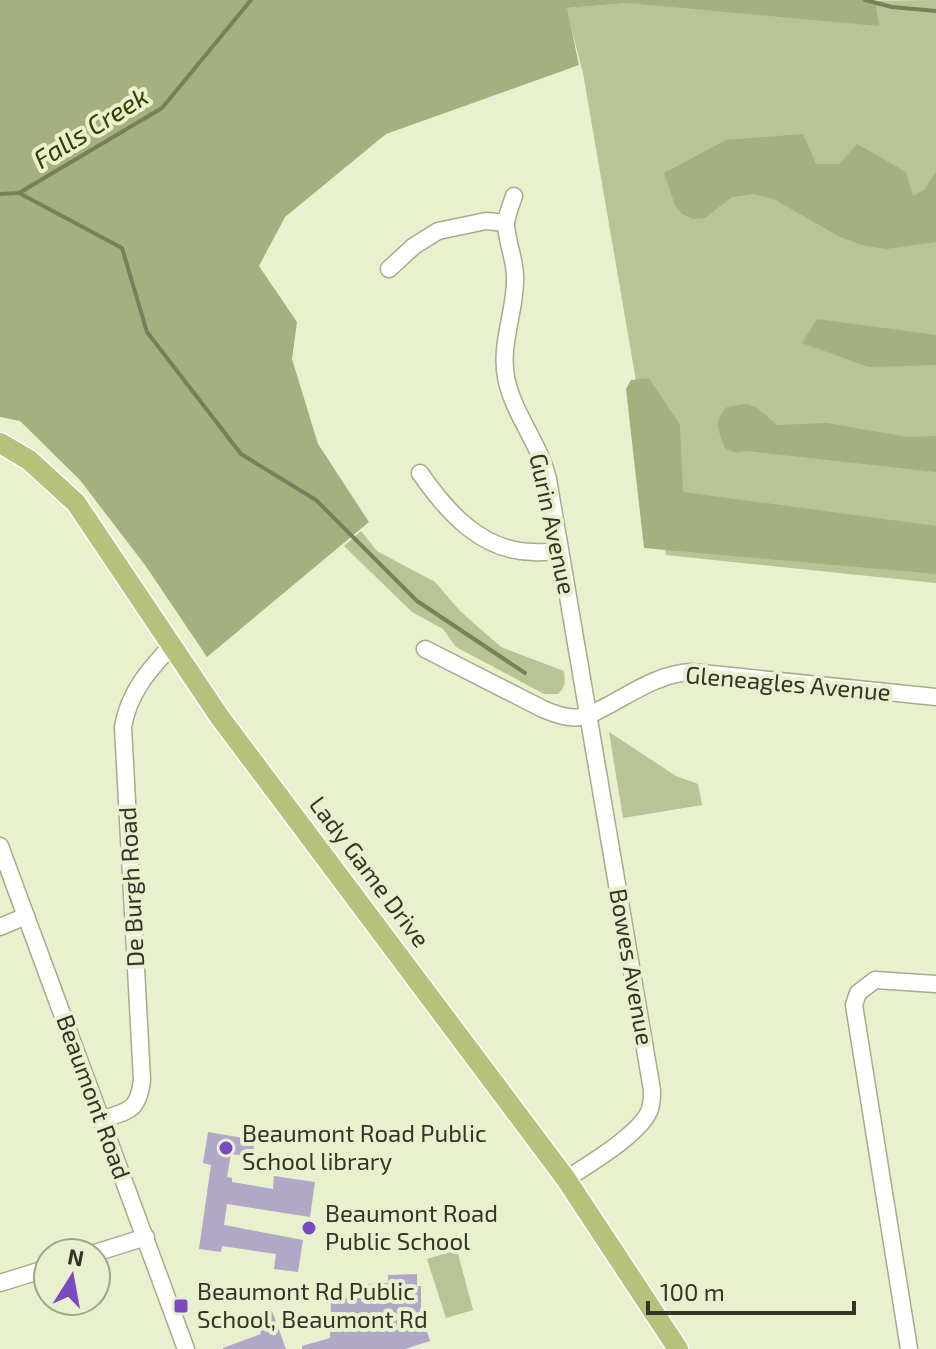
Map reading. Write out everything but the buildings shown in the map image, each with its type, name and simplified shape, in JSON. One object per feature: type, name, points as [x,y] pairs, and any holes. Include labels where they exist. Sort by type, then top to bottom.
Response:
[{"type":"main road","name":"Lady Game Drive","points":[[0,443],[29,460],[76,503],[219,716],[566,1179],[678,1349]]},
{"type":"street","name":"Gurin Avenue","points":[[514,196],[506,223],[516,275],[507,335],[506,377],[518,411],[543,459],[548,479],[589,716]]},
{"type":"street","points":[[389,269],[414,246],[438,231],[486,221],[506,223]]},
{"type":"street","points":[[420,473],[456,518],[485,539],[519,551],[559,551]]},
{"type":"street","name":"De Burgh Road","points":[[101,1120],[130,1110],[137,1104],[142,1080],[123,727],[133,694],[146,673],[172,645]]},
{"type":"street","points":[[425,649],[555,715],[570,718],[589,716]]},
{"type":"street","name":"Gleneagles Avenue","points":[[589,716],[643,686],[679,672],[936,697]]},
{"type":"street","name":"Bowes Avenue","points":[[566,1179],[642,1123],[650,1108],[652,1090],[589,716]]},
{"type":"street","name":"Beaumont Road","points":[[0,846],[186,1349]]},
{"type":"street","points":[[0,927],[26,916]]},
{"type":"street","points":[[909,1349],[854,1005],[858,993],[875,980],[936,984]]},
{"type":"street","points":[[112,1248],[146,1237]]},
{"type":"street","points":[[0,1283],[32,1273]]},
{"type":"green space","points":[[0,0],[875,0],[879,26],[629,3],[567,8],[579,65],[386,134],[285,217],[259,266],[297,322],[292,359],[318,444],[369,522],[207,657],[145,565],[80,480],[20,421],[0,417]]},
{"type":"green space","points":[[936,0],[936,583],[666,555],[583,73],[566,8],[629,3]]},
{"type":"green space","points":[[803,134],[816,164],[839,164],[857,144],[906,172],[913,196],[924,190],[936,172],[936,242],[886,249],[861,245],[838,236],[774,199],[754,194],[732,197],[705,218],[693,219],[682,214],[675,205],[664,173],[726,140]]},
{"type":"green space","points":[[817,319],[936,335],[936,365],[869,367],[802,343]]},
{"type":"green space","points":[[649,378],[680,425],[683,492],[936,526],[936,574],[644,548],[626,389],[631,380]]},
{"type":"green space","points":[[747,404],[757,408],[777,425],[827,423],[907,437],[936,436],[936,472],[746,451],[735,453],[725,448],[718,422],[727,407]]},
{"type":"green space","points":[[361,531],[377,551],[435,582],[460,611],[501,647],[564,671],[561,691],[558,694],[544,694],[456,647],[443,629],[412,612],[344,546]]},
{"type":"green space","points":[[609,732],[676,776],[698,784],[702,805],[623,818]]},
{"type":"green space","points":[[457,1250],[473,1310],[446,1318],[427,1259]]},
{"type":"waterway","name":"Falls Creek","points":[[0,194],[19,193],[162,108],[251,0]]},
{"type":"waterway","points":[[865,0],[892,7],[936,11]]},
{"type":"waterway","points":[[19,193],[122,248],[147,332],[241,454],[316,500],[417,601],[525,673]]},
{"type":"place","name":"Beaumont Road Public School library","points":[[226,1148]]},
{"type":"place","name":"Beaumont Road Public School","points":[[309,1228]]},
{"type":"place","name":"Beaumont Rd Public School, Beaumont Rd","points":[[181,1306]]}]
